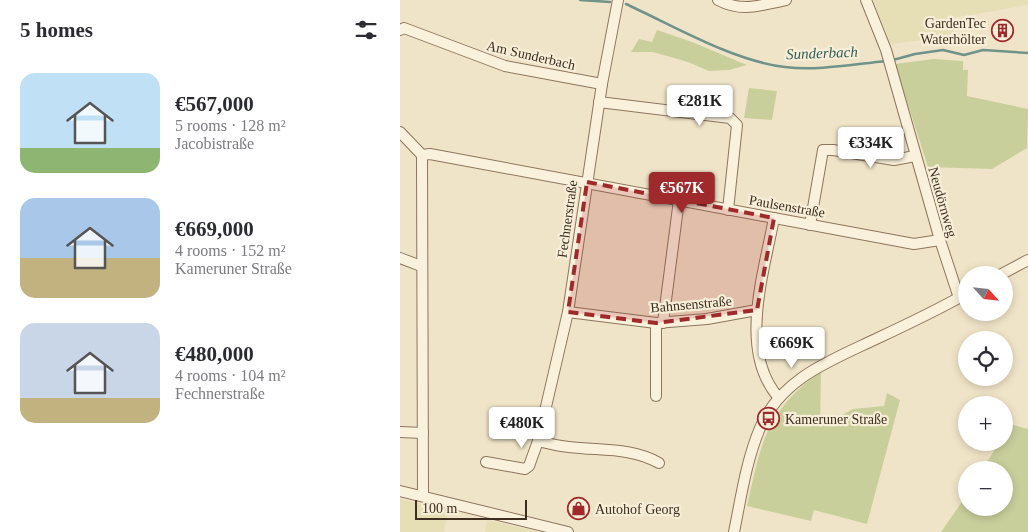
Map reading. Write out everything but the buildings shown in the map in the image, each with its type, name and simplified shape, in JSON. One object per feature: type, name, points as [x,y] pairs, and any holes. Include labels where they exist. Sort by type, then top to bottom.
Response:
[{"type":"street","name":"Fechnerstraße","points":[[486,462],[525,470],[529,466],[538,441],[568,312],[599,102],[618,0]]},
{"type":"street","points":[[718,0],[742,8],[786,0]]},
{"type":"street","name":"Neudörnweg","points":[[866,0],[889,61],[940,240],[958,284]]},
{"type":"street","name":"Am Sunderbach","points":[[400,30],[404,28],[505,66],[602,84]]},
{"type":"street","points":[[599,102],[730,118],[734,121],[737,125],[728,210]]},
{"type":"street","points":[[400,132],[422,155],[423,496]]},
{"type":"street","points":[[810,224],[823,150],[894,160],[915,156]]},
{"type":"street","name":"Paulsenstraße","points":[[422,155],[430,154],[587,182],[914,244],[940,240]]},
{"type":"street","points":[[656,396],[660,323],[679,200]]},
{"type":"street","points":[[774,218],[756,323],[763,375],[778,398]]},
{"type":"street","points":[[400,258],[421,266]]},
{"type":"street","points":[[1013,268],[1028,260]]},
{"type":"street","points":[[734,532],[751,454],[760,427],[778,398],[811,370],[958,298]]},
{"type":"street","name":"Bahnsenstraße","points":[[568,312],[660,323],[707,319],[757,310]]},
{"type":"street","points":[[400,432],[423,433]]},
{"type":"street","points":[[538,441],[568,447],[616,449],[648,457],[659,463]]},
{"type":"street","points":[[400,491],[568,532]]},
{"type":"highlighted area","points":[[587,182],[774,218],[757,310],[656,323],[568,312]]},
{"type":"shaded area","points":[[873,0],[1028,0],[1028,5],[953,18],[955,36],[891,44]]},
{"type":"shaded area","points":[[400,499],[448,510],[444,532],[400,532]]},
{"type":"shaded area","points":[[487,520],[538,532],[485,532]]},
{"type":"green space","points":[[657,30],[692,42],[747,65],[729,70],[709,71],[688,62],[653,52],[631,52],[639,39],[652,42]]},
{"type":"green space","points":[[934,59],[963,61],[963,70],[968,70],[967,96],[1028,109],[1027,148],[992,169],[928,167],[895,64]]},
{"type":"green space","points":[[749,88],[777,91],[772,120],[744,118]]},
{"type":"green space","points":[[821,371],[820,427],[853,409],[884,406],[887,393],[900,400],[867,524],[814,510],[811,521],[747,506],[762,445],[777,415],[802,386]]},
{"type":"green space","points":[[1013,425],[1028,429],[1028,532],[941,532],[958,508],[958,516],[1013,516],[1013,461],[988,461],[994,451],[1013,451]]},
{"type":"waterway","name":"Sunderbach","points":[[580,0],[610,2]]},
{"type":"waterway","name":"Sunderbach","points":[[626,4],[704,42],[745,58],[765,63],[785,67],[810,68],[887,61]]},
{"type":"waterway","name":"Sunderbach","points":[[893,60],[915,54],[943,50],[964,55],[983,50],[1028,53]]},
{"type":"place","name":"GardenTec Waterhölter","points":[[1002,31]]},
{"type":"place","name":"Kameruner Straße","points":[[769,419]]},
{"type":"place","name":"Autohof Georg","points":[[579,509]]}]
